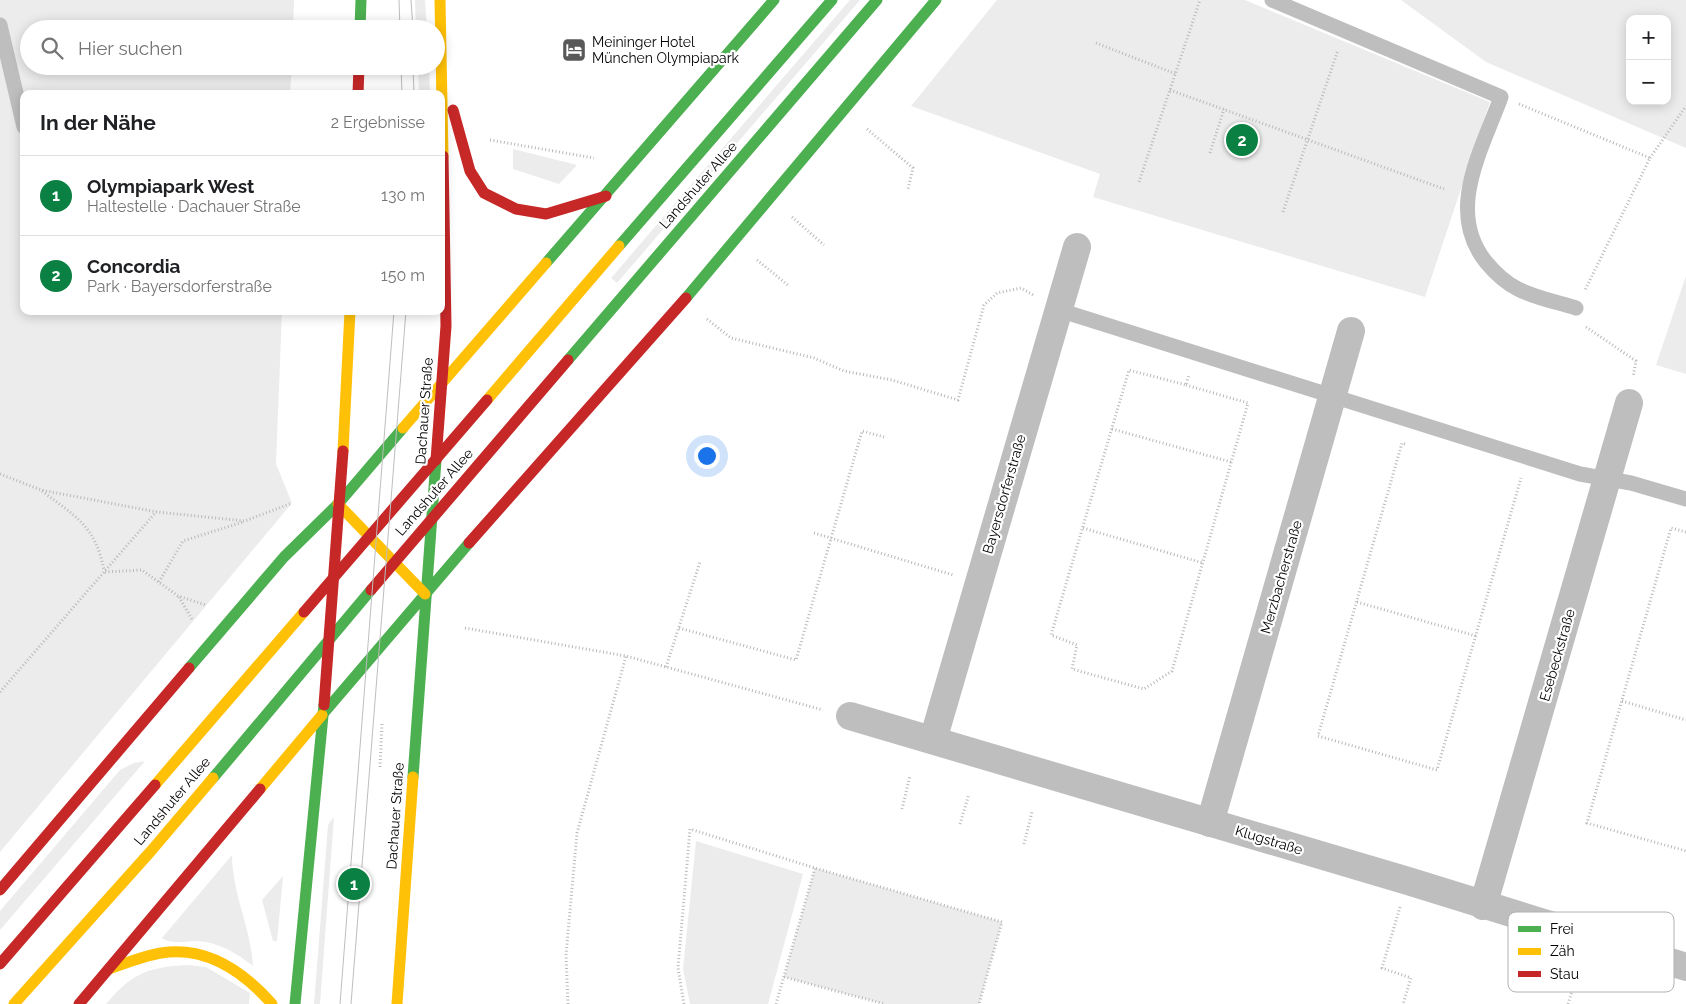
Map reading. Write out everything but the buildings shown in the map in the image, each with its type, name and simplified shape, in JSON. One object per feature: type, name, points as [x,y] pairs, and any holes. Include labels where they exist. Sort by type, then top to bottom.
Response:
[{"type":"main road","points":[[360,0],[360,20]]},
{"type":"main road","name":"Dachauer Straße","points":[[440,0],[441,20]]},
{"type":"main road","points":[[0,890],[284,556],[338,504],[774,0]]},
{"type":"main road","name":"Landshuter Allee","points":[[0,964],[832,0]]},
{"type":"main road","name":"Landshuter Allee","points":[[14,1004],[151,851],[371,589],[877,0]]},
{"type":"main road","points":[[79,1004],[258,788],[425,594],[667,320],[936,0]]},
{"type":"main road","points":[[358,90],[359,75]]},
{"type":"main road","name":"Dachauer Straße","points":[[443,75],[443,90]]},
{"type":"main road","points":[[444,75],[470,171],[484,193],[516,209],[546,214],[606,196]]},
{"type":"main road","name":"Dachauer Straße","points":[[397,1004],[425,594],[446,326],[445,241]]},
{"type":"main road","points":[[295,1004],[316,802],[344,444],[350,315]]},
{"type":"main road","points":[[338,504],[425,594]]},
{"type":"main road","points":[[109,969],[168,952],[194,953],[215,958],[234,968],[272,1004]]},
{"type":"street","name":"Bayersdorferstraße","points":[[932,740],[1077,247]]},
{"type":"street","name":"Merzbacherstraße","points":[[1210,823],[1334,397],[1351,331]]},
{"type":"street","name":"Esebeckstraße","points":[[1483,906],[1608,480],[1629,402]]},
{"type":"street","name":"Klugstraße","points":[[850,716],[1408,881],[1508,914]]},
{"type":"street","name":"Klugstraße","points":[[1674,963],[1686,967]]},
{"type":"lane","points":[[1272,0],[1502,97],[1470,183],[1466,205],[1468,226],[1474,245],[1498,276],[1518,290],[1576,308]]},
{"type":"lane","points":[[0,25],[20,110]]},
{"type":"lane","points":[[1059,310],[1580,474],[1632,483],[1686,499]]},
{"type":"path","points":[[1139,182],[1200,0]]},
{"type":"path","points":[[1283,212],[1345,30]]},
{"type":"path","points":[[1096,43],[1176,74]]},
{"type":"path","points":[[1170,90],[1444,189]]},
{"type":"path","points":[[1502,97],[1650,158]]},
{"type":"path","points":[[1629,402],[1636,361],[1573,318],[1576,308],[1650,158],[1686,106]]},
{"type":"path","points":[[1210,153],[1224,110]]},
{"type":"path","points":[[867,129],[914,168],[908,190]]},
{"type":"path","points":[[482,139],[594,158]]},
{"type":"path","points":[[792,217],[824,245]]},
{"type":"path","points":[[757,260],[789,286]]},
{"type":"path","points":[[707,319],[732,338],[814,358],[844,371],[892,380],[958,400],[984,305],[997,293],[1021,288],[1059,310]]},
{"type":"path","points":[[1186,385],[1195,354]]},
{"type":"path","points":[[1129,370],[1186,385],[1248,403],[1172,671],[1144,689],[1072,669],[1077,645],[1051,635],[1129,370]]},
{"type":"path","points":[[1112,429],[1232,462]]},
{"type":"path","points":[[679,628],[796,660],[862,431],[884,437]]},
{"type":"path","points":[[1412,446],[1402,443],[1318,736],[1438,770],[1521,477],[1512,475]]},
{"type":"path","points":[[0,474],[40,490],[157,512],[245,521]]},
{"type":"path","points":[[40,490],[86,525],[100,552],[104,572]]},
{"type":"path","points":[[159,582],[183,541],[292,504]]},
{"type":"path","points":[[0,692],[157,512]]},
{"type":"path","points":[[1082,528],[1203,563]]},
{"type":"path","points":[[1686,532],[1671,528],[1587,823],[1686,851]]},
{"type":"path","points":[[814,533],[978,582]]},
{"type":"path","points":[[666,667],[700,562]]},
{"type":"path","points":[[104,572],[142,570],[178,596],[206,605]]},
{"type":"path","points":[[178,596],[193,621]]},
{"type":"path","points":[[1357,602],[1476,636]]},
{"type":"path","points":[[465,628],[626,656],[803,705],[850,716]]},
{"type":"path","points":[[568,1004],[566,955],[577,833],[626,656]]},
{"type":"path","points":[[1622,701],[1686,720]]},
{"type":"path","points":[[380,767],[382,724]]},
{"type":"path","points":[[902,809],[910,776]]},
{"type":"path","points":[[960,824],[969,794]]},
{"type":"path","points":[[1024,844],[1032,812]]},
{"type":"path","points":[[684,1004],[678,968],[690,829],[815,868],[1002,922],[979,1004]]},
{"type":"path","points":[[776,1004],[815,868]]},
{"type":"path","points":[[1403,1004],[1411,978],[1382,968],[1408,881]]},
{"type":"path","points":[[784,978],[884,1004]]},
{"type":"path","points":[[1568,1004],[1572,992]]},
{"type":"shaded area","points":[[0,0],[294,0],[293,20],[20,20],[20,75],[291,75],[290,90],[20,90],[20,315],[282,315],[276,464],[292,503],[0,852]]},
{"type":"shaded area","points":[[415,0],[425,0],[426,20],[416,20]]},
{"type":"shaded area","points":[[850,0],[860,0],[617,283],[611,278]]},
{"type":"shaded area","points":[[997,0],[1245,0],[1490,102],[1425,297],[1093,197],[1100,174],[911,106]]},
{"type":"shaded area","points":[[1401,0],[1686,0],[1686,148],[1486,62]]},
{"type":"shaded area","points":[[418,75],[429,75],[430,90],[419,90]]},
{"type":"shaded area","points":[[513,149],[577,165],[559,184],[513,169]]},
{"type":"shaded area","points":[[1686,276],[1686,374],[1656,365]]},
{"type":"shaded area","points":[[145,761],[0,930],[0,911],[120,770],[134,763]]},
{"type":"shaded area","points":[[334,817],[320,1004],[314,1004],[328,825]]},
{"type":"shaded area","points":[[696,841],[803,874],[768,1004],[690,1004],[683,969]]},
{"type":"shaded area","points":[[232,855],[235,883],[249,938],[253,966],[220,946],[197,941],[174,942],[162,938]]},
{"type":"shaded area","points":[[815,868],[1002,922],[979,1004],[884,1004],[784,977]]},
{"type":"shaded area","points":[[283,876],[277,941],[273,941],[262,900]]},
{"type":"shaded area","points":[[187,965],[206,967],[250,993],[249,1004],[106,1004],[132,979],[141,974],[161,968]]},
{"type":"tram line","points":[[399,0],[400,20]]},
{"type":"tram line","points":[[411,0],[412,20]]},
{"type":"tram line","points":[[401,75],[402,90]]},
{"type":"tram line","points":[[413,75],[414,90]]},
{"type":"tram line","points":[[340,1004],[394,315]]},
{"type":"tram line","points":[[351,1004],[406,315]]},
{"type":"traffic: fast","points":[[360,20],[361,0]]},
{"type":"traffic: fast","points":[[546,263],[774,0]]},
{"type":"traffic: fast","points":[[619,246],[832,0]]},
{"type":"traffic: fast","points":[[568,360],[877,0]]},
{"type":"traffic: fast","points":[[686,298],[936,0]]},
{"type":"traffic: fast","points":[[189,668],[284,557],[338,504],[403,428]]},
{"type":"traffic: fast","points":[[413,777],[436,460]]},
{"type":"traffic: fast","points":[[322,715],[469,543]]},
{"type":"traffic: fast","points":[[213,778],[371,590]]},
{"type":"traffic: fast","points":[[295,1004],[324,705]]},
{"type":"traffic: slow","points":[[440,0],[440,20]]},
{"type":"traffic: slow","points":[[441,75],[442,90]]},
{"type":"traffic: slow","points":[[487,400],[619,246]]},
{"type":"traffic: slow","points":[[403,428],[546,263]]},
{"type":"traffic: slow","points":[[343,451],[350,315]]},
{"type":"traffic: slow","points":[[338,504],[425,594]]},
{"type":"traffic: slow","points":[[155,785],[304,612]]},
{"type":"traffic: slow","points":[[260,789],[322,715]]},
{"type":"traffic: slow","points":[[397,1004],[413,777]]},
{"type":"traffic: slow","points":[[14,1004],[151,851],[213,778]]},
{"type":"traffic: slow","points":[[109,969],[161,953],[193,953],[222,963],[236,972],[249,981],[272,1004]]},
{"type":"traffic: jam","points":[[358,90],[359,75]]},
{"type":"traffic: jam","points":[[453,110],[470,171],[484,193],[516,209],[546,214],[606,196]]},
{"type":"traffic: jam","points":[[436,460],[446,326],[445,269]]},
{"type":"traffic: jam","points":[[469,543],[686,298]]},
{"type":"traffic: jam","points":[[371,590],[568,360]]},
{"type":"traffic: jam","points":[[304,612],[487,400]]},
{"type":"traffic: jam","points":[[324,705],[343,451]]},
{"type":"traffic: jam","points":[[0,890],[189,668]]},
{"type":"traffic: jam","points":[[0,964],[155,785]]},
{"type":"traffic: jam","points":[[79,1004],[260,789]]},
{"type":"place","name":"Meininger Hotel München Olympiapark","points":[[574,50]]},
{"type":"place","name":"Concordia","points":[[1242,140]]},
{"type":"place","name":"Olympiapark West","points":[[354,884]]}]
